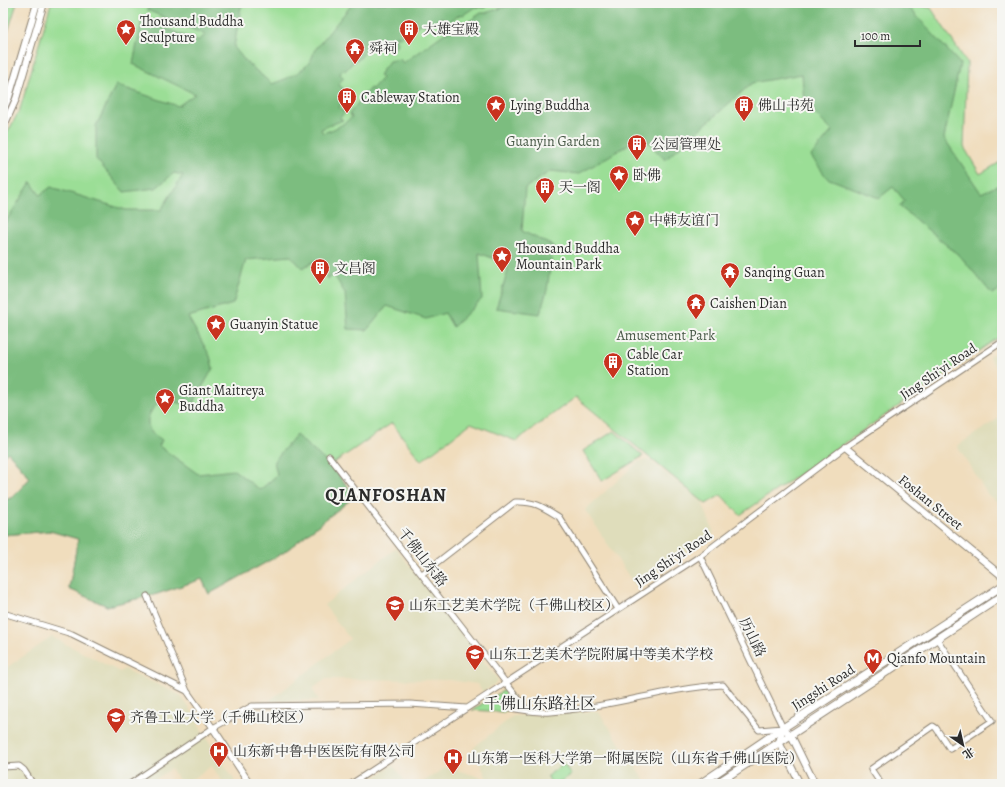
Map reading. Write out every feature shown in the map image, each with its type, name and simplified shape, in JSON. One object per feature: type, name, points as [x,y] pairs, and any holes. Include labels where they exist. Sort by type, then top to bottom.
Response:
[{"type":"highway","name":"Jingshi Road","points":[[700,784],[1002,586]]},
{"type":"highway","name":"Jingshi Road","points":[[716,784],[1002,596]]},
{"type":"main road","points":[[3,110],[9,97],[37,3]]},
{"type":"main road","points":[[3,128],[16,99],[44,3]]},
{"type":"main road","name":"Foshan Street","points":[[845,447],[1002,576]]},
{"type":"main road","points":[[213,728],[250,784]]},
{"type":"main road","points":[[800,784],[779,742],[784,728],[791,735],[815,784]]},
{"type":"street","name":"Jing Shi'yi Road","points":[[351,784],[700,556],[845,447],[1002,342]]},
{"type":"street","name":"千佛山东路","points":[[329,456],[528,711]]},
{"type":"street","points":[[422,574],[516,502],[528,501],[559,517],[618,609]]},
{"type":"street","name":"历山路","points":[[700,556],[784,728]]},
{"type":"street","points":[[147,596],[187,691],[213,728]]},
{"type":"street","points":[[3,613],[72,634],[187,691]]},
{"type":"street","points":[[881,784],[871,768],[933,726],[936,728],[950,749],[992,721],[937,639]]},
{"type":"street","points":[[509,708],[551,712],[595,706],[699,686],[723,684],[759,730],[784,728]]},
{"type":"street","points":[[130,784],[213,728],[252,706],[410,704],[467,708]]},
{"type":"street","points":[[3,767],[19,766],[24,770],[33,784]]},
{"type":"street","points":[[728,776],[733,784]]},
{"type":"shaded area","points":[[1002,348],[1002,377],[989,357]]},
{"type":"shaded area","points":[[1002,416],[1002,505],[988,495],[957,446]]},
{"type":"shaded area","points":[[649,460],[702,502],[714,533],[636,587],[585,510],[639,461]]},
{"type":"shaded area","name":"山东工艺美术学院（千佛山校区）","points":[[396,548],[499,681],[483,692],[477,684],[450,680],[326,679],[312,689],[319,700],[269,701],[350,639],[324,605]]},
{"type":"shaded area","name":"齐鲁工业大学（千佛山校区）","points":[[52,637],[120,672],[124,669],[180,695],[198,720],[199,726],[235,781],[230,784],[224,784],[212,766],[184,784],[182,784],[171,769],[148,784],[3,784],[3,670]]},
{"type":"shaded area","points":[[598,711],[647,784],[420,784],[446,767],[487,779],[473,748],[513,716]]},
{"type":"shaded area","points":[[393,765],[407,784],[365,784]]},
{"type":"green space","points":[[3,3],[17,3],[3,47]]},
{"type":"green space","name":"Thousand Buddha Mountain Park","points":[[51,3],[906,3],[931,8],[967,63],[964,147],[980,174],[1002,161],[1002,335],[740,515],[721,495],[706,504],[576,397],[516,441],[471,423],[421,461],[392,423],[331,465],[355,496],[283,553],[209,594],[202,579],[157,594],[107,606],[69,589],[78,539],[50,531],[3,535],[3,501],[13,497],[30,478],[8,452],[3,457],[3,141],[20,109]]},
{"type":"green space","name":"Guanyin Garden","points":[[150,3],[246,3],[241,7],[234,47],[246,62],[272,84],[292,76],[304,68],[312,58],[314,51],[353,3],[486,3],[485,8],[475,7],[447,23],[442,17],[427,27],[421,23],[400,38],[398,35],[395,38],[398,42],[397,46],[391,49],[381,50],[372,44],[358,60],[356,59],[345,71],[343,69],[340,74],[344,78],[338,84],[349,94],[339,107],[344,113],[340,118],[343,120],[321,129],[323,133],[339,126],[352,117],[349,114],[370,88],[372,89],[382,78],[379,75],[389,61],[400,59],[403,63],[452,28],[455,31],[481,13],[518,3],[905,3],[960,64],[944,138],[981,193],[999,185],[1002,190],[1002,289],[992,294],[961,257],[899,206],[905,201],[893,187],[879,198],[827,178],[811,156],[832,131],[804,103],[802,74],[752,83],[665,160],[640,133],[626,146],[579,174],[551,171],[525,188],[522,231],[553,246],[547,290],[540,314],[496,308],[508,271],[503,262],[479,253],[482,299],[453,327],[445,313],[426,319],[387,306],[367,330],[348,329],[345,293],[334,275],[328,279],[317,260],[302,268],[291,256],[246,260],[233,304],[188,317],[210,356],[213,368],[193,404],[186,399],[181,404],[172,400],[158,403],[154,407],[149,417],[149,428],[152,433],[162,440],[159,446],[198,474],[234,470],[260,490],[277,475],[274,461],[296,435],[331,466],[355,496],[283,553],[209,594],[202,579],[157,594],[107,606],[69,589],[78,539],[50,531],[3,535],[3,501],[13,497],[30,478],[8,452],[3,457],[3,226],[31,182],[40,195],[51,187],[126,210],[161,210],[183,175],[174,173],[156,188],[124,192],[96,159],[96,126],[116,85],[178,106],[195,94],[133,64],[142,19],[197,41],[206,35],[147,10]]},
{"type":"green space","points":[[614,431],[643,456],[602,481],[583,451]]},
{"type":"green space","points":[[506,689],[516,703],[504,712],[472,710]]},
{"type":"green space","points":[[564,764],[571,775],[556,784],[552,784],[547,776]]},
{"type":"place","name":"Thousand Buddha Sculpture","points":[[126,46]]},
{"type":"place","name":"大雄宝殿","points":[[409,46]]},
{"type":"place","name":"舜祠","points":[[355,65]]},
{"type":"place","name":"Cableway Station","points":[[347,114]]},
{"type":"place","name":"Lying Buddha","points":[[496,122]]},
{"type":"place","name":"佛山书苑","points":[[744,122]]},
{"type":"place","name":"公园管理处","points":[[637,161]]},
{"type":"place","name":"卧佛","points":[[619,192]]},
{"type":"place","name":"天一阁","points":[[545,204]]},
{"type":"place","name":"中韩友谊门","points":[[635,237]]},
{"type":"place","name":"Thousand Buddha Mountain Park","points":[[502,273]]},
{"type":"place","name":"文昌阁","points":[[320,285]]},
{"type":"place","name":"Sanqing Guan","points":[[730,289]]},
{"type":"place","name":"Caishen Dian","points":[[696,320]]},
{"type":"place","name":"Guanyin Statue","points":[[216,341]]},
{"type":"place","name":"Cable Car Station","points":[[613,379]]},
{"type":"place","name":"Giant Maitreya Buddha","points":[[165,415]]},
{"type":"place","name":"山东工艺美术学院（千佛山校区）","points":[[395,622]]},
{"type":"place","name":"山东工艺美术学院附属中等美术学校","points":[[475,671]]},
{"type":"place","name":"Qianfo Mountain","points":[[873,675]]},
{"type":"place","name":"齐鲁工业大学（千佛山校区）","points":[[116,734]]},
{"type":"place","name":"山东新中鲁中医医院有限公司","points":[[219,768]]},
{"type":"place","name":"山东第一医科大学第一附属医院（山东省千佛山医院）","points":[[453,775]]},
{"type":"district","name":"QIANFOSHAN","points":[[386,495]]},
{"type":"district","name":"千佛山东路社区","points":[[540,703]]},
{"type":"park label","name":"Amusement Park","points":[[666,335]]}]
